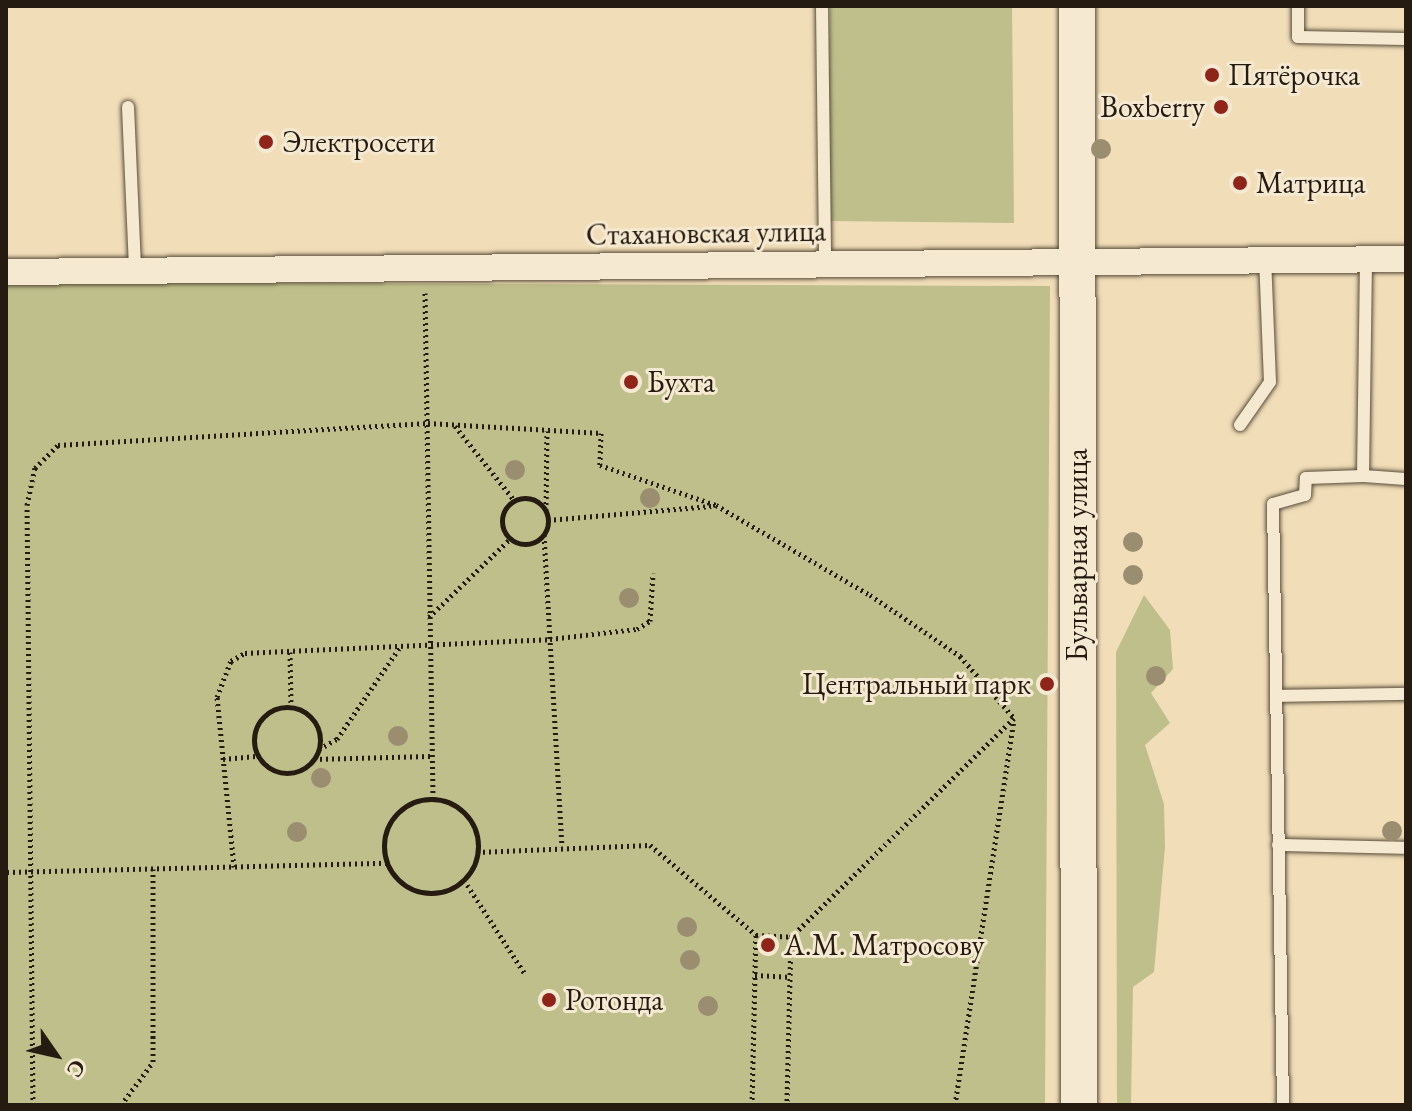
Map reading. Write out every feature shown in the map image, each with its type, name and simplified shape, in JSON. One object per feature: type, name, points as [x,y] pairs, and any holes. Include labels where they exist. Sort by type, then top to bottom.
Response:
[{"type":"main road","name":"Бульварная улица","points":[[1077,6],[1079,1105]]},
{"type":"street","name":"Стахановская улица","points":[[6,272],[1406,259]]},
{"type":"lane","points":[[822,6],[825,264]]},
{"type":"lane","points":[[1298,6],[1298,37],[1406,39]]},
{"type":"lane","points":[[128,107],[135,269]]},
{"type":"lane","points":[[1363,476],[1366,259]]},
{"type":"lane","points":[[1240,425],[1270,382],[1265,260]]},
{"type":"lane","points":[[1283,1105],[1273,504],[1305,495],[1306,478],[1363,476],[1406,479]]},
{"type":"lane","points":[[1276,696],[1406,694]]},
{"type":"lane","points":[[1278,845],[1406,848]]},
{"type":"path","points":[[425,268],[428,644],[433,799]]},
{"type":"path","points":[[33,1105],[27,505],[35,468],[58,445],[428,423],[601,433],[600,465],[716,505],[870,595],[960,656],[1014,718],[955,1105]]},
{"type":"path","points":[[455,426],[514,500]]},
{"type":"path","points":[[547,431],[548,520],[544,535],[562,846]]},
{"type":"path","points":[[510,539],[501,518],[514,500],[529,498],[546,511]]},
{"type":"path","points":[[548,520],[716,505]]},
{"type":"path","points":[[510,539],[532,544],[544,535]]},
{"type":"path","points":[[428,618],[510,539]]},
{"type":"path","points":[[234,867],[217,697],[231,661],[245,653],[550,639],[645,626],[650,621],[653,573]]},
{"type":"path","points":[[222,759],[257,756],[283,773],[306,767],[319,749],[337,739],[401,646]]},
{"type":"path","points":[[290,652],[291,706]]},
{"type":"path","points":[[257,756],[256,725],[271,710],[291,706],[311,716],[319,749]]},
{"type":"path","points":[[787,1105],[791,937],[1014,718]]},
{"type":"path","points":[[314,759],[430,756]]},
{"type":"path","points":[[433,799],[462,810],[477,836],[477,852],[464,880],[451,888],[420,892],[394,876],[383,847],[392,818],[417,800],[433,799]]},
{"type":"path","points":[[477,852],[562,846],[650,845],[756,935],[791,937]]},
{"type":"path","points":[[7,872],[387,863]]},
{"type":"path","points":[[121,1105],[153,1062],[153,869]]},
{"type":"path","points":[[464,880],[525,974]]},
{"type":"path","points":[[752,1105],[756,935]]},
{"type":"path","points":[[755,975],[791,977]]},
{"type":"green space","points":[[830,6],[1012,6],[1014,223],[827,221]]},
{"type":"green space","points":[[6,282],[1050,286],[1045,1105],[6,1105]]},
{"type":"green space","points":[[1144,595],[1170,630],[1173,669],[1151,693],[1170,723],[1145,745],[1164,804],[1165,847],[1154,972],[1133,987],[1131,1105],[1117,1105],[1116,652]]},
{"type":"place","name":"Пятёрочка","points":[[1212,75]]},
{"type":"place","name":"Boxberry","points":[[1221,107]]},
{"type":"place","name":"Электросети","points":[[266,142]]},
{"type":"place","name":"Матрица","points":[[1240,183]]},
{"type":"place","name":"Бухта","points":[[631,382]]},
{"type":"place","name":"Центральный парк","points":[[1047,684]]},
{"type":"place","name":"А.М. Матросову","points":[[768,945]]},
{"type":"place","name":"Ротонда","points":[[549,1000]]}]
